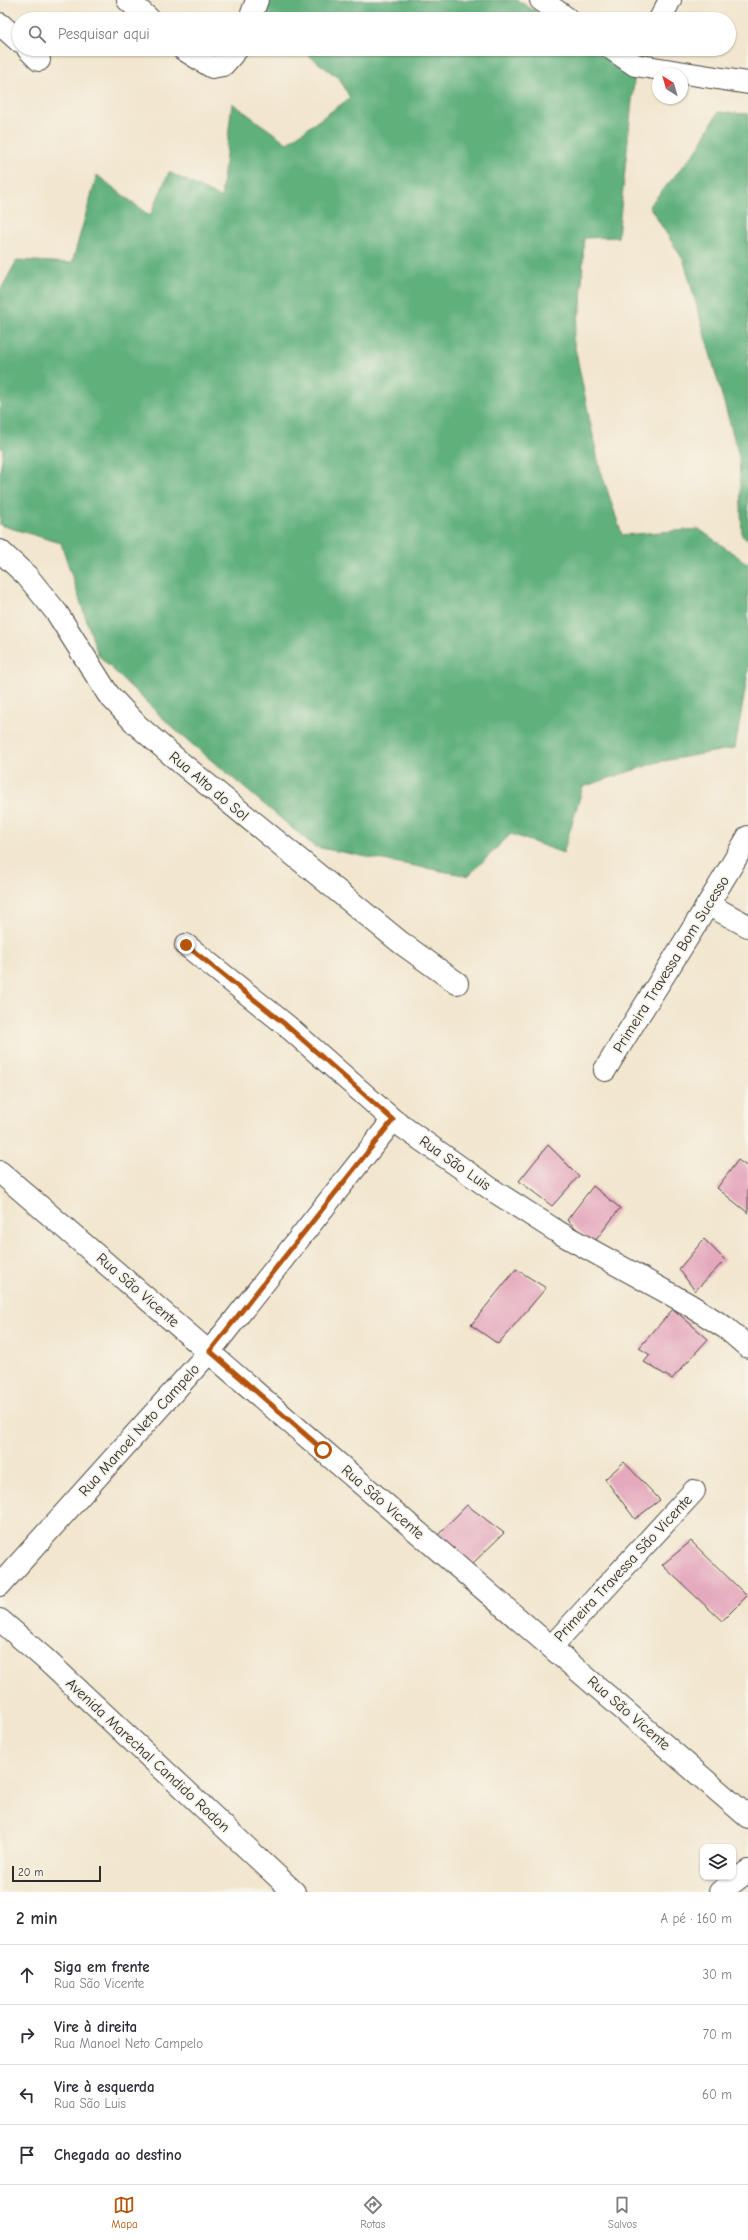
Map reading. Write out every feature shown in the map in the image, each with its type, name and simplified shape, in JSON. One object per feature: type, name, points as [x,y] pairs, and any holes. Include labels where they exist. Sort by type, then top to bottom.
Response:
[{"type":"street","points":[[128,0],[142,12]]},
{"type":"street","points":[[253,12],[257,0]]},
{"type":"street","points":[[541,0],[558,12]]},
{"type":"street","points":[[664,12],[670,0]]},
{"type":"street","points":[[0,24],[12,35]]},
{"type":"street","points":[[194,56],[212,67],[223,65],[231,56]]},
{"type":"street","points":[[639,57],[748,83]]},
{"type":"street","name":"Rua Alto do Sol","points":[[0,551],[27,576],[57,613],[108,694],[137,725],[180,763],[400,942],[457,983]]},
{"type":"street","name":"Primeira Travessa Bom Sucesso","points":[[605,1070],[660,979],[709,905],[748,837]]},
{"type":"street","points":[[709,905],[748,926]]},
{"type":"street","name":"Rua São Luis","points":[[186,945],[286,1025],[393,1120],[494,1191],[558,1232],[688,1304],[726,1328],[748,1348]]},
{"type":"street","name":"Rua Manoel Neto Campelo","points":[[0,1585],[210,1351],[393,1120]]},
{"type":"street","name":"Rua São Vicente","points":[[0,1172],[210,1351],[748,1817]]},
{"type":"street","name":"Primeira Travessa São Vicente","points":[[552,1646],[694,1491]]},
{"type":"street","name":"Avenida Marechal Candido Rodon","points":[[0,1620],[44,1658],[294,1892]]},
{"type":"street","points":[[720,1892],[748,1871]]},
{"type":"green space","points":[[263,0],[517,0],[537,12],[257,12]]},
{"type":"green space","points":[[309,56],[610,56],[635,71],[618,237],[584,238],[581,306],[573,338],[599,465],[622,535],[699,529],[748,564],[748,673],[735,748],[658,762],[583,787],[563,853],[511,834],[468,876],[315,847],[174,729],[98,655],[61,543],[0,525],[0,474],[3,449],[0,447],[0,291],[17,260],[72,263],[97,175],[150,216],[169,172],[221,198],[232,103],[287,143],[350,98],[340,79]]},
{"type":"green space","points":[[718,112],[748,114],[748,539],[742,536],[739,456],[684,261],[649,206],[697,150]]},
{"type":"building","points":[[548,1145],[579,1176],[552,1206],[519,1181]]},
{"type":"building","points":[[738,1160],[748,1167],[748,1213],[717,1188]]},
{"type":"building","points":[[593,1186],[620,1208],[593,1244],[567,1220]]},
{"type":"building","points":[[704,1239],[725,1260],[695,1291],[679,1269]]},
{"type":"building","points":[[516,1269],[546,1288],[498,1344],[471,1325]]},
{"type":"building","points":[[673,1309],[708,1339],[672,1379],[644,1362],[650,1355],[639,1348]]},
{"type":"building","points":[[624,1462],[660,1500],[635,1519],[605,1479]]},
{"type":"building","points":[[467,1505],[504,1533],[469,1567],[437,1536]]},
{"type":"building","points":[[691,1541],[747,1596],[722,1621],[662,1565]]},
{"type":"route","points":[[186,945],[286,1025],[393,1120],[210,1351],[323,1450]]}]
